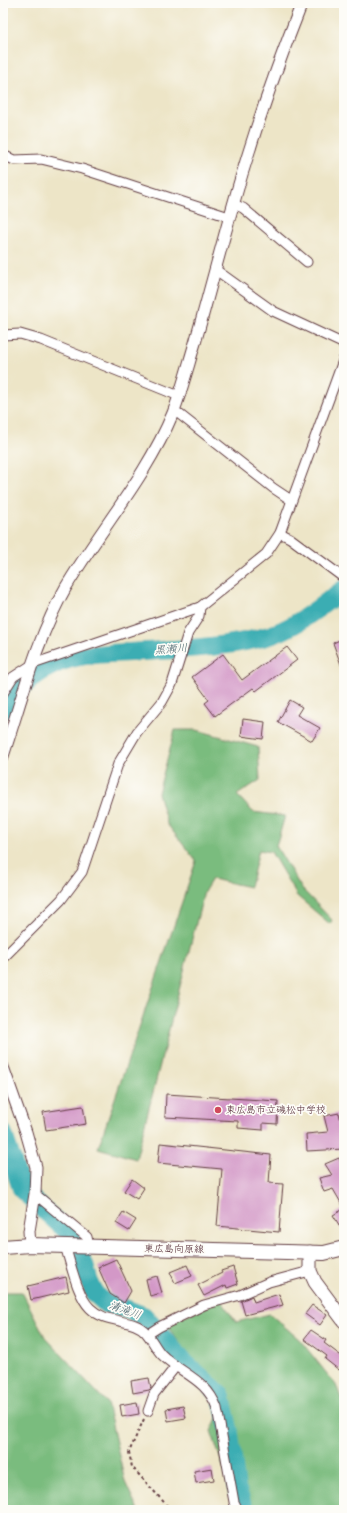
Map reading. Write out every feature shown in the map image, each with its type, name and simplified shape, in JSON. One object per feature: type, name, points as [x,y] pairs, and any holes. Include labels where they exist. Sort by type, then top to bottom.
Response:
[{"type":"main road","name":"東広島向原線","points":[[3,1247],[30,1245],[324,1253],[344,1248]]},
{"type":"main road","points":[[310,1252],[310,1271],[322,1293],[344,1321]]},
{"type":"street","points":[[3,756],[33,665],[52,615],[65,589],[142,473],[164,434],[174,410],[216,270],[251,141],[278,62],[302,3]]},
{"type":"street","points":[[3,154],[14,160],[41,159],[82,169],[230,217]]},
{"type":"street","points":[[233,204],[243,208],[307,262]]},
{"type":"street","points":[[216,270],[273,311],[344,344]]},
{"type":"street","points":[[3,335],[20,334],[41,340],[179,396]]},
{"type":"street","points":[[3,693],[13,677],[33,665],[200,608],[266,554],[280,533],[344,360]]},
{"type":"street","points":[[174,410],[273,488],[291,500]]},
{"type":"street","points":[[280,533],[290,538],[344,578]]},
{"type":"street","points":[[3,958],[61,900],[82,872],[118,764],[137,732],[162,702],[172,684],[188,633],[199,616],[200,608]]},
{"type":"street","points":[[3,1067],[26,1132],[36,1168],[30,1245]]},
{"type":"street","points":[[35,1194],[87,1237],[85,1247]]},
{"type":"street","points":[[65,1246],[84,1301],[91,1309],[108,1319],[136,1325],[149,1333],[161,1353],[176,1366],[203,1385],[213,1396],[217,1408],[234,1502],[238,1510]]},
{"type":"street","points":[[149,1333],[204,1305],[240,1295],[269,1282],[310,1271]]},
{"type":"street","points":[[148,1411],[154,1394],[176,1366]]},
{"type":"path","points":[[148,1411],[129,1452],[132,1467],[171,1510]]},
{"type":"green space","points":[[175,730],[197,730],[258,747],[260,780],[237,795],[253,812],[285,816],[276,846],[302,889],[332,920],[330,924],[297,896],[271,852],[259,850],[250,887],[212,879],[204,892],[136,1159],[98,1148],[196,861],[167,824],[158,793]]},
{"type":"green space","points":[[3,1292],[22,1292],[45,1337],[107,1403],[125,1482],[138,1510],[3,1510]]},
{"type":"green space","points":[[221,1300],[236,1322],[270,1314],[300,1340],[336,1385],[344,1405],[344,1510],[238,1510],[211,1431],[223,1405],[166,1324]]},
{"type":"building","points":[[344,638],[344,670],[343,670],[333,643]]},
{"type":"building","points":[[287,647],[297,660],[256,691],[253,688],[215,716],[205,703],[209,700],[192,677],[223,654],[242,680]]},
{"type":"building","points":[[290,700],[302,707],[297,715],[320,728],[312,741],[278,722]]},
{"type":"building","points":[[243,719],[265,722],[263,739],[241,736]]},
{"type":"building","points":[[166,1094],[278,1101],[277,1124],[263,1123],[263,1130],[238,1128],[238,1121],[165,1117]]},
{"type":"building","points":[[83,1106],[86,1124],[46,1130],[43,1112]]},
{"type":"building","points":[[339,1113],[344,1134],[344,1149],[307,1151],[306,1134],[328,1132],[324,1116]]},
{"type":"building","points":[[160,1143],[271,1155],[269,1183],[283,1184],[279,1232],[217,1226],[222,1169],[158,1163]]},
{"type":"building","points":[[339,1158],[344,1170],[344,1208],[333,1189],[324,1192],[319,1178],[332,1175],[325,1164]]},
{"type":"building","points":[[132,1179],[144,1188],[137,1199],[124,1191]]},
{"type":"building","points":[[344,1209],[344,1233],[333,1215]]},
{"type":"building","points":[[123,1212],[136,1220],[129,1231],[116,1223]]},
{"type":"building","points":[[116,1259],[131,1291],[124,1303],[110,1294],[98,1267]]},
{"type":"building","points":[[187,1265],[192,1276],[175,1283],[170,1272]]},
{"type":"building","points":[[233,1267],[238,1284],[227,1288],[226,1285],[204,1296],[198,1285],[222,1273],[221,1271]]},
{"type":"building","points":[[157,1276],[162,1293],[150,1296],[146,1279]]},
{"type":"building","points":[[66,1277],[69,1291],[31,1300],[28,1286]]},
{"type":"building","points":[[279,1294],[283,1305],[245,1315],[241,1301],[252,1296],[254,1302]]},
{"type":"building","points":[[312,1305],[327,1315],[320,1325],[305,1314]]},
{"type":"building","points":[[311,1330],[326,1340],[324,1343],[344,1358],[344,1363],[339,1370],[325,1359],[327,1356],[304,1339]]},
{"type":"building","points":[[149,1378],[151,1388],[149,1390],[133,1393],[131,1381]]},
{"type":"building","points":[[137,1402],[139,1414],[122,1417],[120,1405]]},
{"type":"building","points":[[183,1406],[186,1418],[168,1421],[166,1409]]},
{"type":"building","points":[[212,1468],[214,1480],[196,1483],[194,1471]]},
{"type":"waterway","name":"黒瀬川","points":[[3,711],[13,697],[32,678],[64,661],[95,654],[185,649],[249,641],[286,629],[316,610],[344,589]]},
{"type":"waterway","name":"清滝川","points":[[3,1133],[22,1190],[69,1233],[85,1266],[89,1281],[95,1294],[106,1304],[123,1308],[144,1316],[183,1361],[221,1395],[229,1430],[236,1486],[244,1510]]},
{"type":"place","name":"東広島市立磯松中学校","points":[[218,1110]]}]
